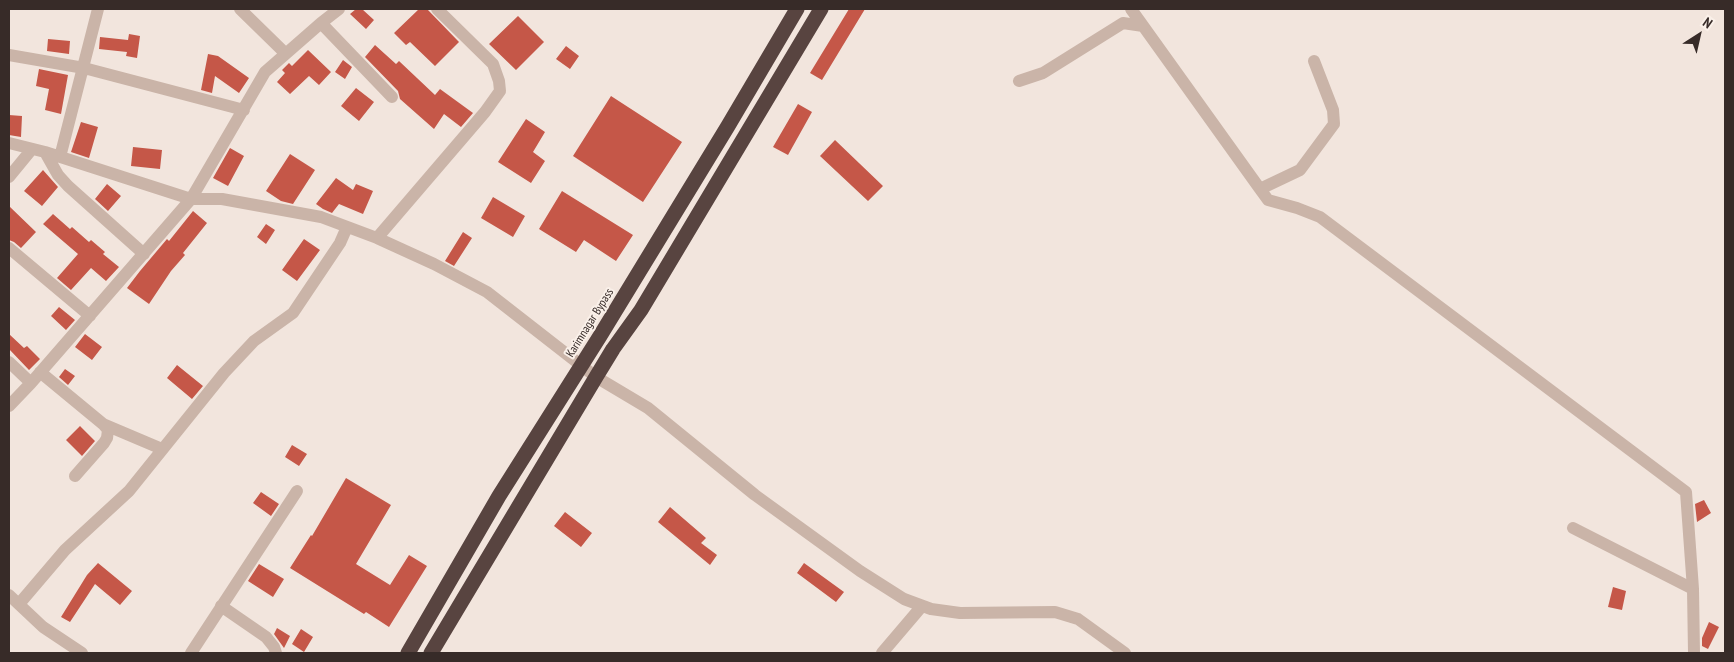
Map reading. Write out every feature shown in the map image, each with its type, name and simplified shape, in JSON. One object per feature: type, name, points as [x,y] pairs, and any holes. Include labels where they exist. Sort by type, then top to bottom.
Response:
[{"type":"highway","name":"Karimnagar Bypass","points":[[408,653],[499,496],[600,336],[797,9]]},
{"type":"highway","points":[[431,653],[613,348],[640,310],[821,9]]},
{"type":"street","points":[[60,157],[98,9]]},
{"type":"street","points":[[240,9],[285,53]]},
{"type":"street","points":[[9,406],[191,199],[265,72],[321,22],[339,9]]},
{"type":"street","points":[[377,238],[485,112],[500,91],[499,81],[493,64],[437,9]]},
{"type":"street","points":[[1131,9],[1268,200],[1320,217],[1686,492],[1693,589],[1694,653]]},
{"type":"street","points":[[321,22],[392,97]]},
{"type":"street","points":[[1019,81],[1043,73],[1123,23],[1143,26]]},
{"type":"street","points":[[9,55],[84,68],[244,110]]},
{"type":"street","points":[[1260,190],[1300,170],[1334,124],[1333,110],[1314,61]]},
{"type":"street","points":[[9,143],[45,152],[191,199],[222,200],[321,217],[377,238],[434,264],[488,292],[596,377],[648,408],[755,495],[860,571],[904,599],[931,609],[960,613],[1055,612],[1078,619],[1125,653]]},
{"type":"street","points":[[9,177],[32,149]]},
{"type":"street","points":[[45,152],[58,175],[68,186],[144,254]]},
{"type":"street","points":[[19,604],[65,550],[129,491],[224,373],[254,341],[293,314],[340,243],[347,227]]},
{"type":"street","points":[[9,248],[90,316]]},
{"type":"street","points":[[9,362],[31,383]]},
{"type":"street","points":[[40,372],[108,430],[107,438],[75,476]]},
{"type":"street","points":[[103,424],[162,449]]},
{"type":"street","points":[[191,653],[296,491]]},
{"type":"street","points":[[1573,528],[1693,589]]},
{"type":"street","points":[[9,595],[43,627],[82,653]]},
{"type":"street","points":[[221,606],[266,637],[274,646],[276,653]]},
{"type":"street","points":[[882,653],[922,606]]},
{"type":"building","points":[[356,9],[362,9],[374,20],[366,29],[350,14]]},
{"type":"building","points":[[419,9],[427,9],[459,42],[435,66],[410,42],[406,45],[394,33]]},
{"type":"building","points":[[849,9],[865,9],[822,80],[810,73]]},
{"type":"building","points":[[518,16],[544,42],[516,70],[489,44]]},
{"type":"building","points":[[129,34],[140,36],[137,58],[126,56],[127,52],[99,49],[100,37],[128,40]]},
{"type":"building","points":[[48,39],[70,41],[69,54],[47,51]]},
{"type":"building","points":[[375,45],[396,64],[399,61],[435,95],[440,89],[473,113],[461,127],[444,114],[434,129],[400,99],[398,91],[365,57]]},
{"type":"building","points":[[566,46],[579,56],[570,69],[556,59]]},
{"type":"building","points":[[308,50],[331,72],[319,85],[309,76],[290,94],[277,82],[285,73],[282,70],[289,63],[292,66]]},
{"type":"building","points":[[208,54],[218,56],[249,78],[239,93],[215,76],[212,93],[201,90]]},
{"type":"building","points":[[343,60],[352,67],[345,79],[335,72]]},
{"type":"building","points":[[39,69],[68,75],[61,114],[45,110],[49,89],[36,86]]},
{"type":"building","points":[[356,88],[374,102],[359,121],[341,106]]},
{"type":"building","points":[[611,96],[682,142],[643,202],[573,156]]},
{"type":"building","points":[[798,104],[812,112],[788,155],[773,147]]},
{"type":"building","points":[[9,115],[22,116],[21,137],[9,135]]},
{"type":"building","points":[[526,119],[545,132],[533,152],[545,161],[531,183],[498,162]]},
{"type":"building","points":[[81,122],[98,127],[89,158],[71,152]]},
{"type":"building","points":[[835,140],[883,186],[868,201],[820,156]]},
{"type":"building","points":[[133,147],[162,150],[160,169],[131,166]]},
{"type":"building","points":[[230,148],[244,156],[228,186],[213,178]]},
{"type":"building","points":[[290,154],[315,170],[293,204],[281,201],[266,191]]},
{"type":"building","points":[[43,170],[58,187],[42,206],[24,191]]},
{"type":"building","points":[[336,178],[353,190],[356,184],[373,191],[363,214],[339,204],[332,213],[316,204]]},
{"type":"building","points":[[107,184],[121,196],[108,211],[95,199]]},
{"type":"building","points":[[562,191],[633,235],[616,261],[584,240],[576,252],[539,229]]},
{"type":"building","points":[[493,197],[525,216],[513,237],[481,218]]},
{"type":"building","points":[[9,206],[36,232],[21,248],[9,240]]},
{"type":"building","points":[[193,211],[207,223],[183,253],[185,255],[171,271],[149,304],[127,288],[167,239],[169,241]]},
{"type":"building","points":[[53,214],[89,242],[91,240],[105,252],[103,254],[119,267],[106,281],[91,268],[71,290],[57,278],[78,254],[43,224]]},
{"type":"building","points":[[266,224],[275,230],[266,244],[257,237]]},
{"type":"building","points":[[463,232],[472,238],[454,266],[445,261]]},
{"type":"building","points":[[304,239],[320,250],[297,281],[282,270]]},
{"type":"building","points":[[59,307],[75,320],[66,330],[51,316]]},
{"type":"building","points":[[9,334],[24,348],[27,346],[40,359],[29,370],[9,349]]},
{"type":"building","points":[[85,334],[102,347],[92,360],[75,347]]},
{"type":"building","points":[[177,365],[203,386],[192,399],[167,378]]},
{"type":"building","points":[[65,369],[75,376],[68,385],[59,377]]},
{"type":"building","points":[[80,426],[95,441],[82,456],[66,440]]},
{"type":"building","points":[[292,445],[307,454],[299,466],[285,457]]},
{"type":"building","points":[[346,478],[391,505],[356,564],[390,585],[409,555],[427,566],[389,627],[366,612],[364,614],[290,568],[312,536]]},
{"type":"building","points":[[261,492],[279,504],[271,516],[253,503]]},
{"type":"building","points":[[1704,500],[1711,513],[1697,522],[1695,504]]},
{"type":"building","points":[[670,507],[706,538],[701,543],[717,555],[710,565],[658,522]]},
{"type":"building","points":[[565,512],[592,533],[581,547],[554,526]]},
{"type":"building","points":[[98,563],[132,591],[120,605],[95,584],[70,622],[61,617],[87,575]]},
{"type":"building","points":[[804,563],[844,592],[836,602],[797,573]]},
{"type":"building","points":[[259,564],[284,579],[273,597],[248,581]]},
{"type":"building","points":[[1613,587],[1626,591],[1622,610],[1608,607]]},
{"type":"building","points":[[1709,622],[1719,627],[1708,649],[1702,646],[1702,638]]},
{"type":"building","points":[[277,628],[290,636],[284,648],[274,634]]},
{"type":"building","points":[[301,629],[313,637],[304,652],[292,644]]}]
